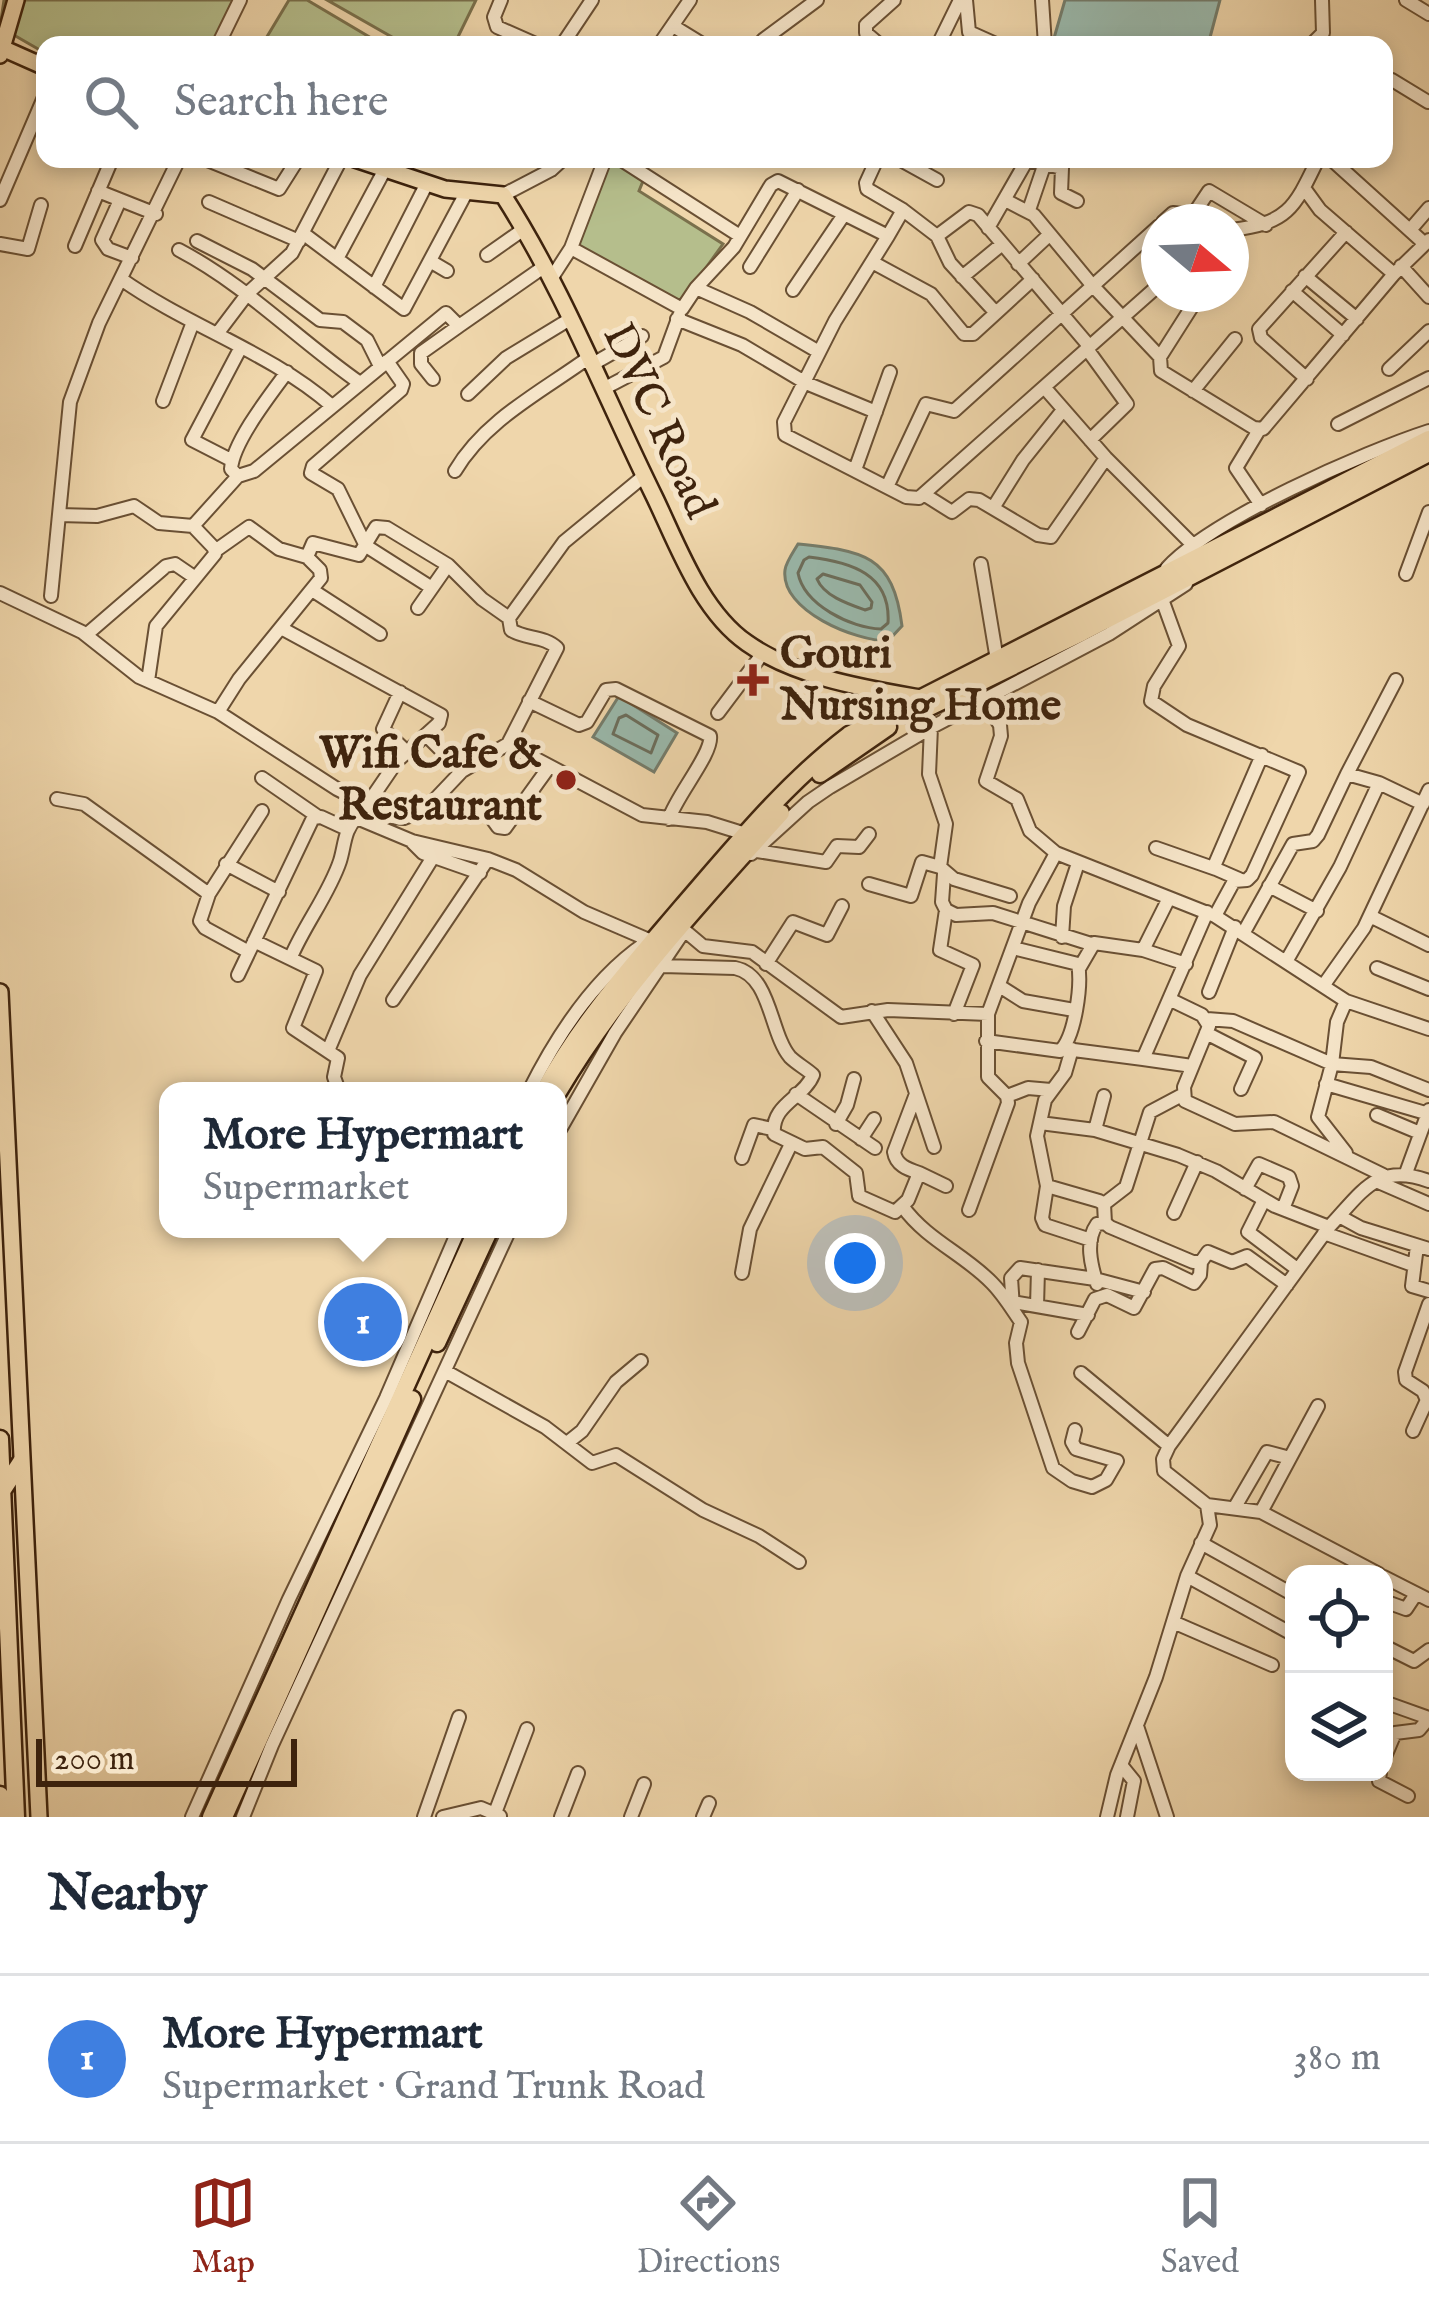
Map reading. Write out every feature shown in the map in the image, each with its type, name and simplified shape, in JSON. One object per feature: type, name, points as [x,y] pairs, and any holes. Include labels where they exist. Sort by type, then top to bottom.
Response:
[{"type":"highway","points":[[564,1082],[609,1012],[832,748],[863,727],[973,687],[1427,450]]},
{"type":"highway","points":[[973,687],[998,660],[1427,450]]},
{"type":"highway","points":[[550,1082],[582,1029],[654,937],[754,841]]},
{"type":"highway","points":[[211,1817],[473,1238]]},
{"type":"highway","points":[[224,1817],[486,1238]]},
{"type":"highway","points":[[0,1439],[16,1817]]},
{"type":"highway","points":[[2,1491],[21,1462]]},
{"type":"highway","points":[[0,1795],[1,1817]]},
{"type":"main road","points":[[16,0],[1,50],[36,64]]},
{"type":"main road","points":[[377,168],[466,193],[503,195]]},
{"type":"main road","name":"DVC Road","points":[[503,195],[548,272],[710,603],[728,627],[763,653],[921,704]]},
{"type":"main road","points":[[0,992],[39,1817]]},
{"type":"street","points":[[222,36],[240,0]]},
{"type":"street","points":[[501,0],[494,17],[496,27],[517,36]]},
{"type":"street","points":[[568,36],[592,0]]},
{"type":"street","points":[[666,36],[690,0]]},
{"type":"street","points":[[769,36],[817,0]]},
{"type":"street","points":[[868,36],[866,25],[894,0]]},
{"type":"street","points":[[943,36],[963,0]]},
{"type":"street","points":[[963,0],[969,32],[978,36]]},
{"type":"street","points":[[1042,0],[1045,36]]},
{"type":"street","points":[[1320,36],[1322,0]]},
{"type":"street","points":[[1407,0],[1429,14]]},
{"type":"street","points":[[673,26],[689,36]]},
{"type":"street","points":[[1393,81],[1428,102]]},
{"type":"street","points":[[0,200],[36,116]]},
{"type":"street","points":[[75,245],[108,168]]},
{"type":"street","points":[[51,596],[70,402],[82,364],[175,168]]},
{"type":"street","points":[[230,168],[279,189],[292,168]]},
{"type":"street","points":[[217,334],[248,292],[301,238],[336,168]]},
{"type":"street","points":[[503,195],[552,168]]},
{"type":"street","points":[[434,380],[421,364],[421,353],[548,272],[571,248],[601,168]]},
{"type":"street","points":[[634,168],[740,236]]},
{"type":"street","points":[[874,168],[867,189],[938,236],[950,263],[996,313]]},
{"type":"street","points":[[915,168],[937,180]]},
{"type":"street","points":[[988,228],[1021,168]]},
{"type":"street","points":[[1029,210],[1044,168]]},
{"type":"street","points":[[1059,168],[1061,193],[1077,201]]},
{"type":"street","points":[[1249,228],[1265,225],[1288,210],[1314,168]]},
{"type":"street","points":[[1261,505],[1236,468],[1259,430],[1427,242],[1341,168]]},
{"type":"street","points":[[338,257],[384,171]]},
{"type":"street","points":[[602,388],[664,357],[695,288],[734,248],[774,182],[888,236]]},
{"type":"street","points":[[374,287],[426,184]]},
{"type":"street","points":[[1304,188],[1346,232],[1429,297]]},
{"type":"street","points":[[750,267],[798,190]]},
{"type":"street","points":[[98,191],[156,214]]},
{"type":"street","points":[[1200,204],[1209,191],[1230,204]]},
{"type":"street","points":[[209,202],[338,257],[404,309],[466,193]]},
{"type":"street","points":[[120,200],[101,240],[108,249],[132,258]]},
{"type":"street","points":[[1004,200],[1029,210],[1160,356]]},
{"type":"street","points":[[0,244],[28,249],[41,205]]},
{"type":"street","points":[[1410,230],[1429,208]]},
{"type":"street","points":[[903,210],[819,352],[784,422],[785,435],[913,499],[925,495],[1141,301]]},
{"type":"street","points":[[938,236],[969,212],[978,215],[1062,311],[1127,404],[1090,440]]},
{"type":"street","points":[[1249,215],[1265,225]]},
{"type":"street","points":[[793,290],[843,216]]},
{"type":"street","points":[[487,255],[524,229]]},
{"type":"street","points":[[1307,379],[1258,334],[1346,232]]},
{"type":"street","points":[[1018,264],[1049,235]]},
{"type":"street","points":[[197,241],[266,278],[320,320],[347,325],[371,345],[403,384],[399,394],[311,470],[314,477],[338,489],[366,546],[432,589]]},
{"type":"street","points":[[887,487],[926,404],[954,411],[1141,242]]},
{"type":"street","points":[[962,277],[1001,245]]},
{"type":"street","points":[[571,248],[806,383],[876,412]]},
{"type":"street","points":[[179,250],[221,272],[360,383]]},
{"type":"street","points":[[430,261],[447,271]]},
{"type":"street","points":[[872,262],[931,293],[964,334],[973,334],[1033,280]]},
{"type":"street","points":[[1305,276],[1357,319]]},
{"type":"street","points":[[121,279],[287,372],[332,406]]},
{"type":"street","points":[[695,288],[750,312],[819,352]]},
{"type":"street","points":[[1292,291],[1343,335]]},
{"type":"street","points":[[1189,312],[1160,356],[1161,371],[1259,430]]},
{"type":"street","points":[[193,526],[238,476],[254,471],[446,313],[459,326]]},
{"type":"street","points":[[469,394],[506,358],[570,319]]},
{"type":"street","points":[[163,401],[194,322]]},
{"type":"street","points":[[1389,369],[1429,331]]},
{"type":"street","points":[[455,471],[497,422],[590,362],[642,336]]},
{"type":"street","points":[[1192,391],[1234,339]]},
{"type":"street","points":[[231,460],[191,440],[242,347]]},
{"type":"street","points":[[855,470],[890,371]]},
{"type":"street","points":[[238,476],[231,469],[231,460],[254,417],[287,372]]},
{"type":"street","points":[[1338,424],[1429,378]]},
{"type":"street","points":[[1044,387],[1106,458],[1194,546]]},
{"type":"street","points":[[993,508],[1063,410]]},
{"type":"street","points":[[1158,578],[1194,546],[1261,505],[1427,450]]},
{"type":"street","points":[[925,495],[952,512],[969,499],[1038,535],[1051,537],[1106,458]]},
{"type":"street","points":[[0,593],[86,635],[148,681],[218,712],[367,805],[392,817],[415,815],[462,771],[508,743],[553,662],[556,648],[515,633],[509,618],[564,542],[644,476]]},
{"type":"street","points":[[59,515],[97,516],[134,506],[159,523],[193,526],[215,551]]},
{"type":"street","points":[[1406,574],[1429,512]]},
{"type":"street","points":[[307,557],[314,543],[356,555],[380,526],[448,565],[509,618]]},
{"type":"street","points":[[148,681],[156,626],[215,551],[248,527],[279,549],[307,557],[322,573],[218,712]]},
{"type":"street","points":[[86,635],[166,566],[175,563],[194,577]]},
{"type":"street","points":[[981,564],[998,660]]},
{"type":"street","points":[[418,608],[448,565]]},
{"type":"street","points":[[754,841],[808,802],[932,727],[973,687],[1162,602],[1200,572]]},
{"type":"street","points":[[312,590],[380,634]]},
{"type":"street","points":[[1156,848],[1247,880],[1300,776],[1298,770],[1187,725],[1151,701],[1154,686],[1179,646],[1162,602]]},
{"type":"street","points":[[281,628],[441,715],[367,805]]},
{"type":"street","points":[[718,713],[763,653]]},
{"type":"street","points":[[1209,992],[1239,930],[1294,844],[1313,841],[1318,835],[1396,680]]},
{"type":"street","points":[[973,687],[1000,725],[1001,736],[986,781],[1017,799],[1030,831],[1056,853],[1211,914],[1346,1001],[1429,1029]]},
{"type":"street","points":[[529,701],[579,725],[587,722],[606,691],[616,688],[710,736],[710,749],[683,786],[669,820]]},
{"type":"street","points":[[400,692],[383,729],[407,752]]},
{"type":"street","points":[[921,704],[932,727],[929,774],[947,834],[940,950],[973,965],[954,1014]]},
{"type":"street","points":[[427,736],[462,771]]},
{"type":"street","points":[[508,743],[642,814],[706,822],[826,862],[837,846],[859,848],[869,834]]},
{"type":"street","points":[[1216,869],[1262,755]]},
{"type":"street","points":[[482,806],[498,827],[505,828],[549,767]]},
{"type":"street","points":[[1323,986],[1370,916],[1426,797],[1347,774]]},
{"type":"street","points":[[262,778],[316,817],[347,829]]},
{"type":"street","points":[[1287,961],[1379,783]]},
{"type":"street","points":[[57,799],[84,804],[209,894]]},
{"type":"street","points":[[262,811],[209,894],[202,925],[314,968],[317,974],[293,1028],[339,1061],[336,1082]]},
{"type":"street","points":[[238,975],[316,817]]},
{"type":"street","points":[[291,957],[304,924],[336,872],[347,829],[358,818],[412,841],[488,859],[584,912],[654,937]]},
{"type":"street","points":[[412,841],[417,850],[480,873]]},
{"type":"street","points":[[1006,1096],[988,1077],[988,1014],[1021,922],[1056,853]]},
{"type":"street","points":[[328,1051],[360,975],[434,857]]},
{"type":"street","points":[[393,1000],[488,859]]},
{"type":"street","points":[[869,884],[911,896],[922,862],[1010,896]]},
{"type":"street","points":[[1062,937],[1064,906],[1078,863]]},
{"type":"street","points":[[226,864],[279,892]]},
{"type":"street","points":[[1143,1059],[1211,914],[1240,879]]},
{"type":"street","points":[[1269,886],[1316,911]]},
{"type":"street","points":[[1144,950],[1169,898]]},
{"type":"street","points":[[766,964],[793,922],[827,935],[842,906]]},
{"type":"street","points":[[567,1117],[698,908]]},
{"type":"street","points":[[946,910],[968,917],[993,913],[1062,937],[1144,950],[1186,964]]},
{"type":"street","points":[[1370,916],[1429,945]]},
{"type":"street","points":[[684,930],[696,944],[746,949],[841,1017],[872,1011],[988,1014]]},
{"type":"street","points":[[534,1082],[562,1031],[626,957],[654,937]]},
{"type":"street","points":[[1091,944],[1080,967],[1065,1073],[1051,1090],[1040,1123],[1038,1156],[1047,1186],[1045,1225],[1091,1240]]},
{"type":"street","points":[[1013,948],[1080,967]]},
{"type":"street","points":[[662,966],[735,968],[750,973],[788,1053],[813,1076],[777,1113],[772,1130]]},
{"type":"street","points":[[1377,968],[1429,989]]},
{"type":"street","points":[[1001,987],[1023,1001],[1074,1010]]},
{"type":"street","points":[[1171,1000],[1255,1058],[1241,1089]]},
{"type":"street","points":[[1346,1001],[1337,1022],[1318,1118],[1347,1155]]},
{"type":"street","points":[[872,1011],[898,1048],[934,1147]]},
{"type":"street","points":[[1207,1026],[1233,1022],[1332,1064],[1371,1067],[1422,1082]]},
{"type":"street","points":[[1104,1204],[1126,1187],[1150,1112],[1182,1095],[1207,1026]]},
{"type":"street","points":[[986,1041],[1192,1066]]},
{"type":"street","points":[[836,1124],[854,1079]]},
{"type":"street","points":[[1326,1084],[1428,1112],[1406,1173]]},
{"type":"street","points":[[1006,1096],[1028,1088],[1051,1090]]},
{"type":"street","points":[[916,1093],[894,1151],[895,1160],[946,1186]]},
{"type":"street","points":[[796,1094],[875,1148]]},
{"type":"street","points":[[1182,1095],[1192,1106],[1234,1124],[1274,1122],[1347,1155],[1429,1204]]},
{"type":"street","points":[[969,1210],[1002,1124],[1006,1096]]},
{"type":"street","points":[[1095,1130],[1103,1096]]},
{"type":"street","points":[[1378,1115],[1420,1133]]},
{"type":"street","points":[[861,1139],[874,1119]]},
{"type":"street","points":[[1040,1123],[1095,1130],[1140,1143],[1197,1162],[1283,1209],[1423,1248],[1413,1265],[1412,1286],[1429,1292]]},
{"type":"street","points":[[742,1158],[754,1125],[805,1149],[823,1148],[856,1173],[863,1200],[895,1212],[903,1207],[919,1174]]},
{"type":"street","points":[[742,1273],[750,1229],[791,1144]]},
{"type":"street","points":[[1174,1213],[1197,1162]]},
{"type":"street","points":[[1245,1189],[1259,1164],[1289,1177],[1292,1186],[1283,1209]]},
{"type":"street","points":[[1362,1565],[1262,1512],[1207,1505],[1164,1472],[1163,1459],[1331,1225],[1379,1178],[1406,1173],[1429,1181]]},
{"type":"street","points":[[1047,1186],[1104,1204]]},
{"type":"street","points":[[1264,1200],[1248,1232],[1298,1269]]},
{"type":"street","points":[[1104,1204],[1105,1223]]},
{"type":"street","points":[[903,1207],[918,1226],[992,1282],[1013,1306],[1021,1322],[1018,1363],[1053,1468],[1072,1481],[1100,1485],[1117,1461],[1076,1449],[1072,1442],[1075,1430]]},
{"type":"street","points":[[1100,1296],[1091,1240],[1097,1224],[1105,1223],[1201,1262]]},
{"type":"street","points":[[1331,1225],[1413,1265]]},
{"type":"street","points":[[192,1817],[386,1398],[454,1238]]},
{"type":"street","points":[[244,1817],[272,1745],[506,1238]]},
{"type":"street","points":[[1078,1332],[1095,1299],[1112,1297],[1134,1308],[1155,1269],[1194,1282],[1208,1252],[1232,1262],[1247,1256],[1287,1285]]},
{"type":"street","points":[[1013,1306],[1011,1277],[1015,1270],[1095,1279],[1144,1292]]},
{"type":"street","points":[[1037,1306],[1038,1270]]},
{"type":"street","points":[[1413,1431],[1426,1394],[1411,1385],[1405,1372],[1429,1304]]},
{"type":"street","points":[[1013,1306],[1088,1315]]},
{"type":"street","points":[[568,1442],[616,1382],[641,1360]]},
{"type":"street","points":[[445,1371],[568,1442],[595,1464],[609,1454],[616,1455],[799,1562]]},
{"type":"street","points":[[1081,1373],[1168,1446]]},
{"type":"street","points":[[1262,1512],[1318,1406]]},
{"type":"street","points":[[1235,1507],[1267,1452],[1290,1458]]},
{"type":"street","points":[[1107,1817],[1120,1765],[1187,1576],[1210,1525],[1207,1505]]},
{"type":"street","points":[[1202,1543],[1285,1590]]},
{"type":"street","points":[[1187,1576],[1285,1629]]},
{"type":"street","points":[[1393,1581],[1422,1597],[1406,1610],[1393,1605]]},
{"type":"street","points":[[1173,1622],[1272,1665]]},
{"type":"street","points":[[1393,1650],[1414,1661],[1429,1650]]},
{"type":"street","points":[[1393,1705],[1429,1718],[1419,1730],[1395,1732],[1393,1737]]},
{"type":"street","points":[[424,1817],[459,1717]]},
{"type":"street","points":[[1136,1724],[1167,1817]]},
{"type":"street","points":[[443,1817],[468,1809],[498,1815],[527,1729]]},
{"type":"street","points":[[1120,1765],[1134,1781],[1127,1817]]},
{"type":"street","points":[[561,1817],[578,1773]]},
{"type":"street","points":[[1379,1781],[1408,1796]]},
{"type":"street","points":[[631,1817],[644,1784]]},
{"type":"green space","points":[[4,0],[238,0],[224,36],[36,36],[36,48],[0,27]]},
{"type":"green space","points":[[289,0],[307,0],[368,36],[267,36]]},
{"type":"green space","points":[[327,0],[476,0],[458,36],[390,36]]},
{"type":"green space","points":[[606,168],[624,168],[643,181],[639,191],[723,244],[680,304],[576,245]]},
{"type":"water","points":[[1065,0],[1220,0],[1210,36],[1055,36]]},
{"type":"water","points":[[798,544],[840,550],[871,561],[891,584],[902,626],[888,641],[874,640],[840,629],[807,610],[787,585],[786,567]]},
{"type":"water","points":[[619,696],[677,733],[654,772],[593,737]]},
{"type":"place","name":"Gouri Nursing Home","points":[[753,680]]},
{"type":"place","name":"Wifi Cafe & Restaurant","points":[[566,780]]},
{"type":"place","name":"More Hypermart","points":[[363,1322]]}]
